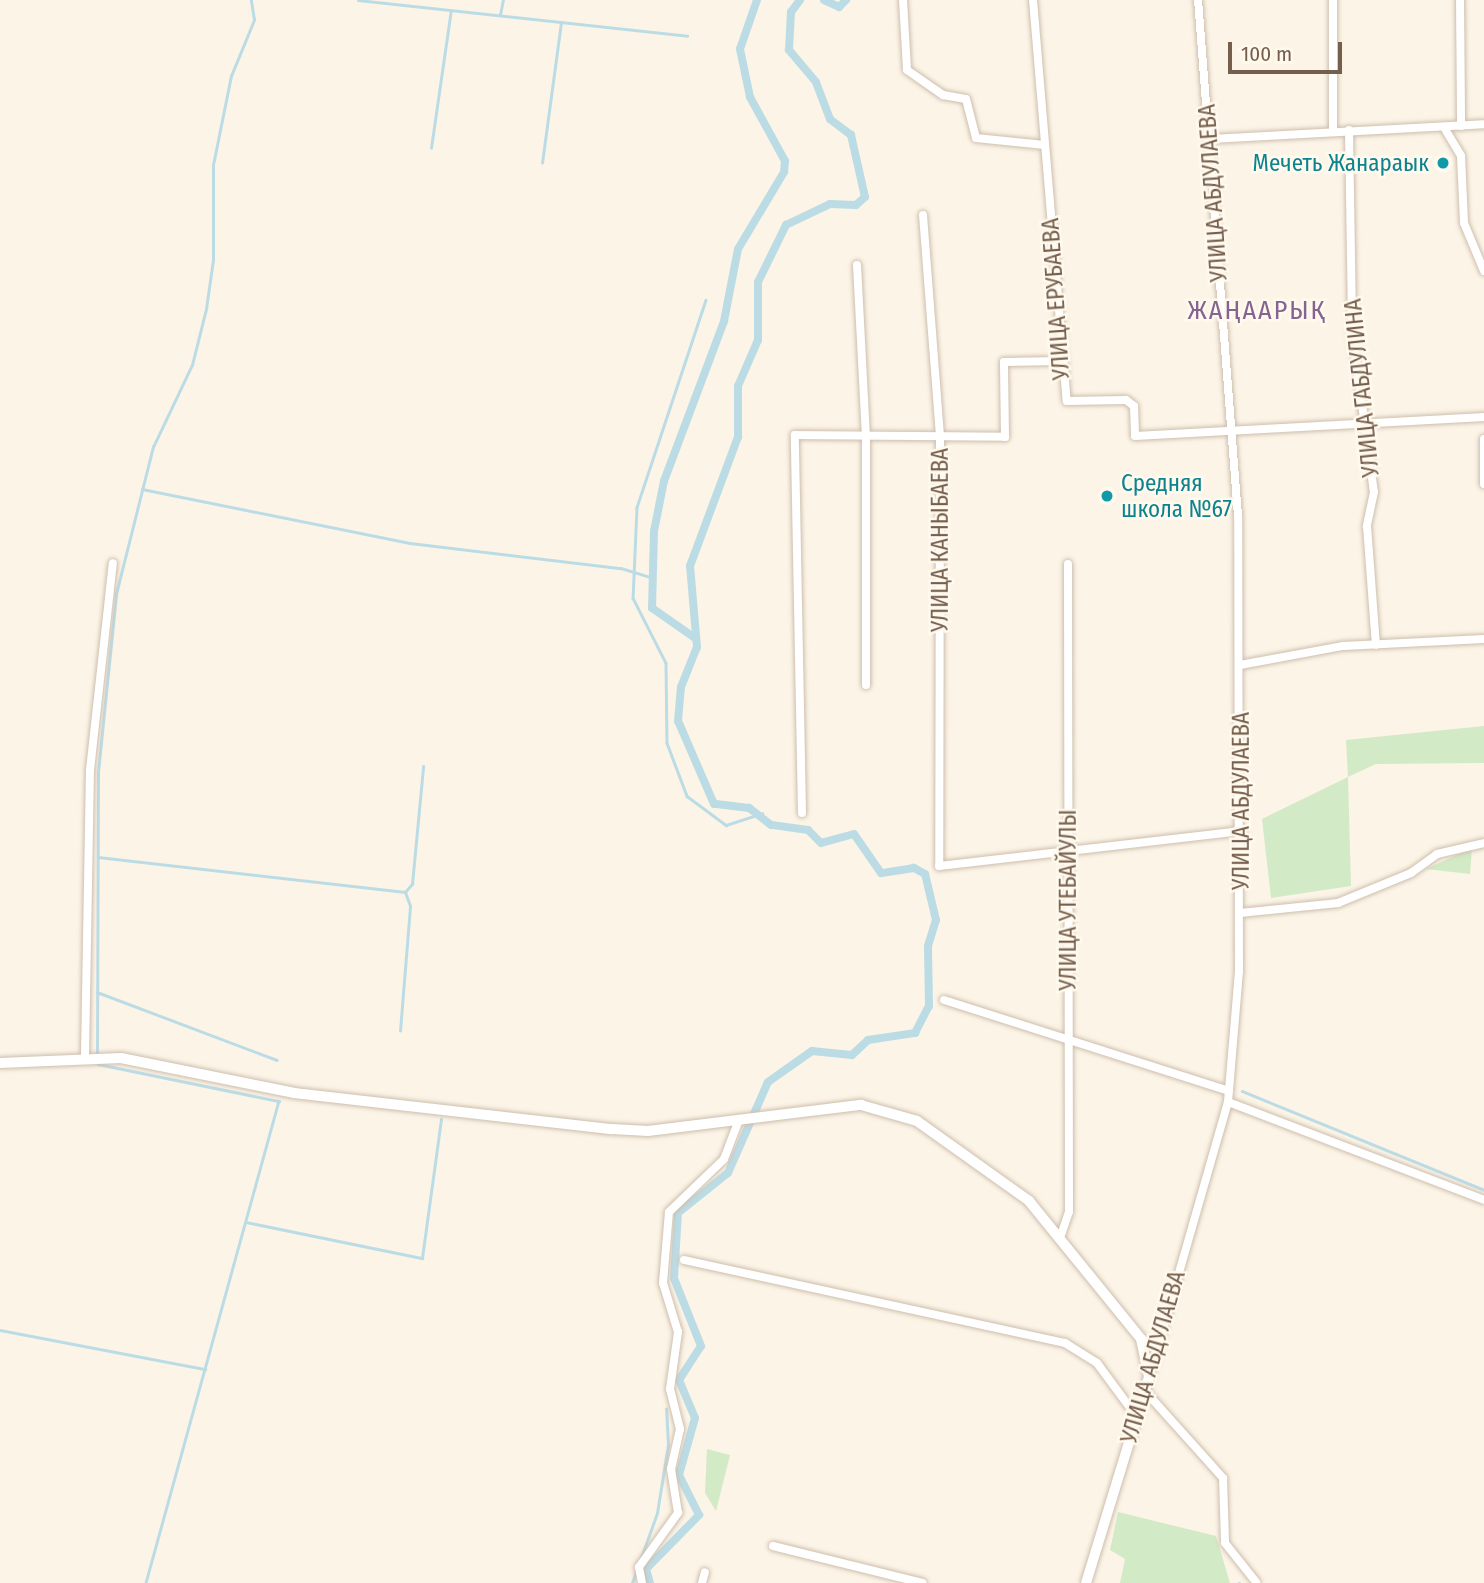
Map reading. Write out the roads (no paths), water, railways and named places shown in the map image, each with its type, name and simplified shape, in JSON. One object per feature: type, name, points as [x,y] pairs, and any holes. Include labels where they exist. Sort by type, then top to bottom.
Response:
[{"type":"main road","points":[[0,1063],[94,1056],[293,1093],[612,1129],[748,1119],[861,1105],[895,1111],[1002,1178],[1061,1235],[1141,1339],[1149,1377]]},
{"type":"main road","name":"УЛИЦА АБДУЛАЕВА","points":[[1086,1583],[1149,1377]]},
{"type":"street","points":[[903,0],[907,70],[943,95],[966,99],[976,138],[1045,145]]},
{"type":"street","name":"УЛИЦА ЕРУБАЕВА","points":[[1033,0],[1060,361],[1067,401],[1126,400],[1134,406],[1135,436],[1230,426],[1368,419],[1484,417]]},
{"type":"street","name":"УЛИЦА АБДУЛАЕВА","points":[[1149,1377],[1228,1102],[1240,912],[1240,664],[1230,426],[1198,0]]},
{"type":"street","points":[[1333,0],[1333,131]]},
{"type":"street","points":[[1460,0],[1461,126]]},
{"type":"street","points":[[1210,139],[1333,131],[1445,129],[1484,124]]},
{"type":"street","points":[[1445,129],[1461,156],[1464,223],[1484,271]]},
{"type":"street","name":"УЛИЦА ГАБДУЛИНА","points":[[1349,131],[1352,330],[1368,419],[1376,645]]},
{"type":"street","name":"УЛИЦА КАНЫБАЕВА","points":[[923,215],[940,437],[939,866],[1068,855]]},
{"type":"street","points":[[857,265],[866,436],[866,685]]},
{"type":"street","points":[[802,813],[795,435],[1005,437],[1004,362],[1060,361]]},
{"type":"street","points":[[1484,439],[1484,484]]},
{"type":"street","points":[[94,1056],[90,770],[113,563]]},
{"type":"street","name":"УЛИЦА УТЕБАЙУЛЫ","points":[[1061,1235],[1069,1212],[1068,564]]},
{"type":"street","points":[[1240,664],[1376,645],[1484,639]]},
{"type":"street","points":[[1068,855],[1242,831]]},
{"type":"street","points":[[1240,912],[1338,903],[1411,873],[1437,855],[1484,843]]},
{"type":"street","points":[[944,1000],[1229,1091]]},
{"type":"street","points":[[1228,1102],[1484,1200]]},
{"type":"street","points":[[642,1583],[639,1567],[678,1513],[671,1469],[680,1429],[670,1389],[678,1332],[663,1283],[669,1212],[724,1159],[748,1119]]},
{"type":"street","points":[[684,1260],[1065,1343],[1097,1363],[1137,1417]]},
{"type":"street","points":[[1145,1391],[1223,1478],[1225,1543],[1256,1582]]},
{"type":"street","points":[[773,1546],[922,1583]]},
{"type":"street","points":[[702,1583],[705,1572]]},
{"type":"waterway","points":[[97,1054],[98,772],[116,594],[153,447],[192,365],[206,309],[213,260],[213,165],[231,76],[254,20],[251,0]]},
{"type":"waterway","points":[[358,0],[687,36]]},
{"type":"waterway","points":[[500,15],[503,0]]},
{"type":"waterway","points":[[695,638],[652,608],[654,531],[664,481],[724,321],[738,249],[784,172],[785,161],[750,97],[740,49],[757,0]]},
{"type":"waterway","points":[[650,1583],[646,1569],[699,1515],[679,1475],[695,1418],[679,1380],[701,1346],[674,1278],[678,1213],[728,1173],[768,1082],[812,1051],[852,1055],[868,1040],[915,1033],[929,1006],[928,946],[936,920],[925,874],[914,868],[881,873],[854,834],[821,843],[808,830],[771,825],[749,808],[714,804],[678,721],[681,687],[697,647],[690,566],[738,437],[738,386],[758,340],[758,282],[786,225],[830,204],[856,205],[865,197],[851,135],[830,119],[816,82],[789,50],[791,12],[800,0]]},
{"type":"waterway","points":[[824,0],[839,7],[846,0]]},
{"type":"waterway","points":[[431,148],[451,10]]},
{"type":"waterway","points":[[542,163],[561,22]]},
{"type":"waterway","points":[[706,300],[637,508],[633,598],[666,663],[667,743],[687,796],[726,825],[762,813]]},
{"type":"waterway","points":[[142,489],[410,543],[621,568],[654,578]]},
{"type":"waterway","points":[[98,857],[405,892],[412,884],[423,767]]},
{"type":"waterway","points":[[400,1031],[410,906],[405,892]]},
{"type":"waterway","points":[[97,992],[277,1060]]},
{"type":"waterway","points":[[98,1064],[279,1101],[146,1583]]},
{"type":"waterway","points":[[1242,1091],[1484,1190]]},
{"type":"waterway","points":[[246,1222],[422,1258],[441,1119]]},
{"type":"waterway","points":[[0,1330],[205,1369]]},
{"type":"waterway","points":[[632,1583],[657,1513],[668,1445],[666,1409]]},
{"type":"place","name":"Мечеть Жанараык","points":[[1443,163]]},
{"type":"place","name":"Средняя школа №67","points":[[1107,496]]},
{"type":"district","name":"ЖАҢААРЫҚ","points":[[1257,311]]}]
